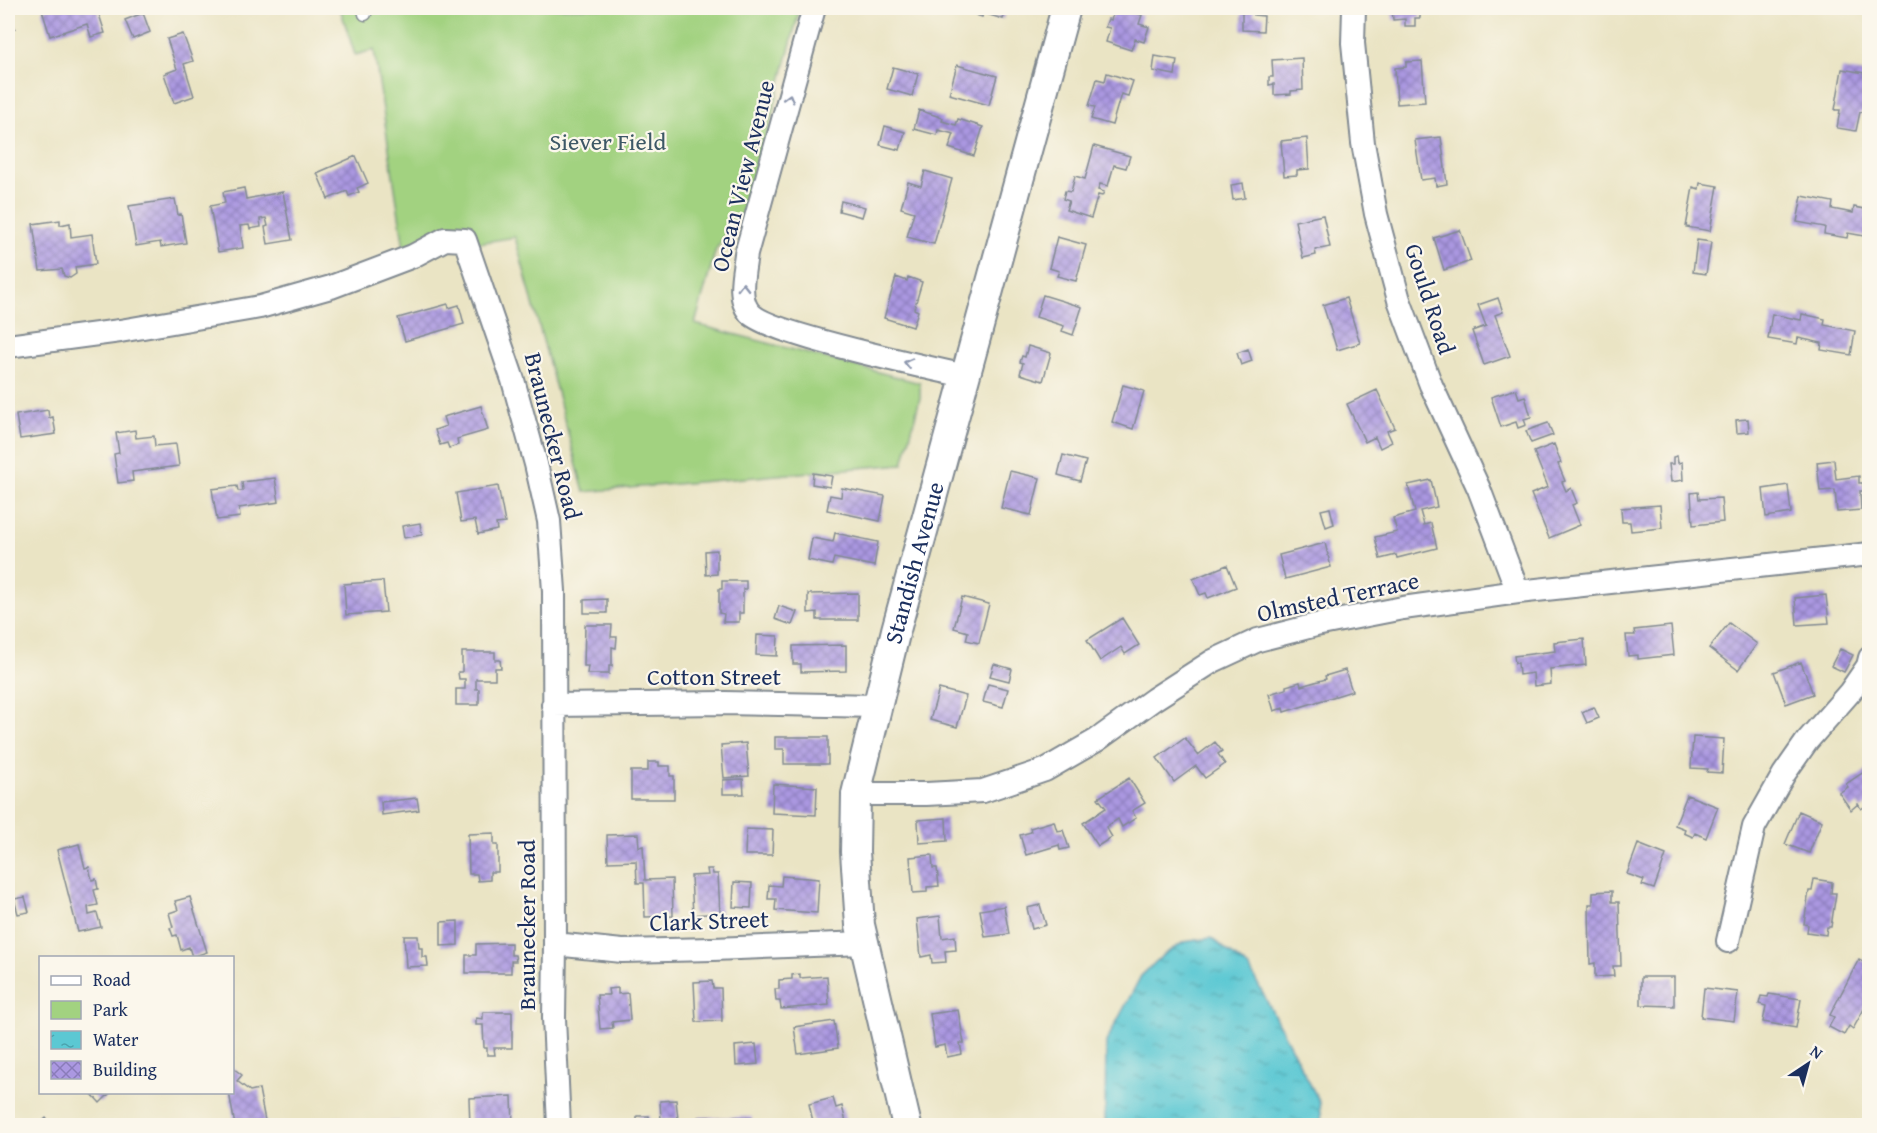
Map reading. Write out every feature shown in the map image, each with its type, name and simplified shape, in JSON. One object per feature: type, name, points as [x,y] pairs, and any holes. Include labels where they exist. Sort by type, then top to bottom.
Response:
[{"type":"street","name":"Ocean View Avenue","points":[[814,8],[746,254],[742,280],[743,302],[749,312],[759,320],[778,327],[875,355],[965,376]]},
{"type":"street","name":"Standish Avenue","points":[[907,1125],[860,924],[855,852],[856,794],[876,706],[1066,8]]},
{"type":"street","name":"Gould Road","points":[[1354,8],[1353,43],[1363,143],[1376,214],[1399,300],[1431,385],[1479,489],[1518,592]]},
{"type":"street","name":"Braunecker Road","points":[[8,346],[120,331],[260,307],[332,287],[413,256],[445,239],[465,240],[513,380],[549,522],[554,591],[554,1018],[559,1125]]},
{"type":"street","name":"Olmsted Terrace","points":[[856,794],[983,791],[1045,770],[1097,740],[1154,699],[1214,661],[1258,640],[1316,625],[1381,612],[1518,592],[1869,554]]},
{"type":"street","points":[[1728,941],[1754,827],[1806,741],[1851,693],[1868,666],[1869,658]]},
{"type":"street","name":"Cotton Street","points":[[553,705],[724,703],[876,706]]},
{"type":"street","name":"Clark Street","points":[[555,944],[622,951],[864,943]]},
{"type":"green space","name":"Siever Field","points":[[340,8],[800,8],[749,204],[716,249],[695,324],[920,383],[920,398],[903,464],[584,492],[515,237],[405,255],[374,50],[355,55]]},
{"type":"water","points":[[1211,938],[1250,969],[1320,1103],[1322,1125],[1105,1125],[1106,1042],[1141,976],[1163,955],[1184,942]]},
{"type":"building","points":[[8,8],[15,28],[8,31]]},
{"type":"building","points":[[97,8],[105,33],[91,37],[87,24],[50,36],[42,10]]},
{"type":"building","points":[[967,8],[1007,8],[1003,19],[983,13],[982,17],[976,15],[977,11]]},
{"type":"building","points":[[1115,8],[1142,15],[1139,24],[1149,27],[1144,42],[1135,39],[1131,50],[1106,42],[1110,28],[1105,27],[1108,19],[1111,20]]},
{"type":"building","points":[[1242,8],[1254,9],[1254,15],[1264,16],[1263,31],[1242,30]]},
{"type":"building","points":[[1392,8],[1420,8],[1420,18],[1415,18],[1415,26],[1405,26],[1405,19],[1393,20]]},
{"type":"building","points":[[143,13],[150,32],[133,39],[125,20]]},
{"type":"building","points":[[183,34],[193,61],[184,64],[194,96],[174,103],[164,74],[177,69],[167,39]]},
{"type":"building","points":[[1155,56],[1177,60],[1175,75],[1153,71]]},
{"type":"building","points":[[1302,58],[1303,90],[1291,91],[1291,94],[1274,95],[1274,84],[1269,85],[1269,77],[1273,77],[1272,60]]},
{"type":"building","points":[[1422,61],[1425,102],[1397,104],[1395,68],[1406,67],[1406,62]]},
{"type":"building","points":[[957,65],[997,76],[989,105],[949,94]]},
{"type":"building","points":[[893,67],[918,74],[912,96],[887,89]]},
{"type":"building","points":[[1842,69],[1870,74],[1870,101],[1867,113],[1860,112],[1856,131],[1837,128],[1840,110],[1835,110]]},
{"type":"building","points":[[1107,73],[1133,81],[1128,96],[1121,94],[1112,125],[1091,119],[1095,107],[1089,106],[1097,79],[1105,81]]},
{"type":"building","points":[[919,110],[956,125],[958,119],[983,127],[974,156],[949,148],[954,134],[938,130],[937,135],[914,129]]},
{"type":"building","points":[[885,126],[905,132],[900,150],[880,145]]},
{"type":"building","points":[[1441,137],[1447,184],[1436,186],[1435,178],[1421,180],[1415,140]]},
{"type":"building","points":[[1307,138],[1309,169],[1297,170],[1297,175],[1284,176],[1281,141]]},
{"type":"building","points":[[1094,146],[1130,156],[1126,168],[1114,165],[1108,186],[1100,184],[1098,190],[1104,192],[1102,196],[1098,195],[1091,218],[1066,210],[1069,201],[1063,199],[1065,191],[1071,192],[1075,176],[1085,179]]},
{"type":"building","points":[[356,156],[368,183],[357,188],[359,192],[349,196],[347,191],[328,199],[317,173]]},
{"type":"building","points":[[925,171],[952,179],[934,244],[907,237],[914,212],[901,208],[908,182],[921,186]]},
{"type":"building","points":[[1243,183],[1245,198],[1233,200],[1231,185]]},
{"type":"building","points":[[1700,183],[1718,186],[1710,231],[1686,227],[1693,187],[1699,189]]},
{"type":"building","points":[[244,188],[246,199],[283,192],[292,240],[268,244],[266,218],[260,219],[261,227],[250,229],[249,225],[240,226],[243,248],[218,252],[210,206],[225,203],[223,192]]},
{"type":"building","points":[[1802,196],[1833,202],[1832,209],[1853,213],[1854,207],[1870,210],[1870,237],[1848,233],[1847,238],[1824,234],[1825,227],[1797,222]]},
{"type":"building","points":[[175,199],[178,215],[181,214],[186,243],[161,247],[160,242],[136,246],[129,206]]},
{"type":"building","points":[[841,201],[865,207],[862,217],[839,211]]},
{"type":"building","points":[[1323,215],[1330,247],[1315,250],[1316,255],[1303,258],[1295,221]]},
{"type":"building","points":[[60,220],[60,225],[70,223],[71,237],[92,234],[96,264],[75,267],[76,274],[70,278],[64,276],[62,269],[40,271],[33,224]]},
{"type":"building","points":[[1460,230],[1471,261],[1444,270],[1434,238]]},
{"type":"building","points":[[1057,237],[1086,245],[1076,281],[1057,276],[1059,271],[1049,268]]},
{"type":"building","points":[[1697,240],[1711,242],[1706,274],[1693,272]]},
{"type":"building","points":[[896,277],[907,281],[908,277],[922,282],[914,309],[918,311],[913,327],[884,318]]},
{"type":"building","points":[[1043,295],[1082,307],[1073,335],[1062,331],[1064,326],[1036,317]]},
{"type":"building","points":[[1346,298],[1360,343],[1337,350],[1323,305]]},
{"type":"building","points":[[1498,298],[1503,312],[1495,315],[1510,356],[1484,365],[1472,331],[1486,326],[1478,305]]},
{"type":"building","points":[[448,304],[449,308],[459,305],[464,324],[405,341],[398,318]]},
{"type":"building","points":[[1772,314],[1801,320],[1802,314],[1825,319],[1824,325],[1855,331],[1851,355],[1821,350],[1822,343],[1798,338],[1797,344],[1768,339]]},
{"type":"building","points":[[1028,346],[1051,353],[1043,381],[1020,374],[1023,363],[1020,362],[1022,356],[1025,357]]},
{"type":"building","points":[[1248,349],[1252,361],[1241,365],[1237,353]]},
{"type":"building","points":[[1123,385],[1144,391],[1133,429],[1112,422]]},
{"type":"building","points":[[1516,389],[1519,398],[1525,396],[1531,417],[1524,419],[1526,425],[1518,428],[1516,422],[1501,427],[1491,397]]},
{"type":"building","points":[[1377,390],[1395,428],[1387,431],[1392,442],[1380,448],[1375,437],[1365,442],[1347,404]]},
{"type":"building","points":[[481,406],[488,430],[457,439],[458,445],[449,448],[447,443],[440,445],[435,430],[446,426],[443,417]]},
{"type":"building","points":[[48,410],[49,418],[53,417],[56,434],[20,439],[16,415]]},
{"type":"building","points":[[1748,419],[1749,432],[1737,433],[1736,420]]},
{"type":"building","points":[[1548,423],[1553,435],[1531,443],[1526,431]]},
{"type":"building","points":[[135,430],[136,438],[154,436],[155,446],[176,444],[179,466],[132,472],[133,481],[118,483],[114,454],[119,453],[116,433]]},
{"type":"building","points":[[1554,444],[1561,463],[1558,464],[1565,481],[1562,482],[1566,491],[1571,488],[1577,503],[1572,505],[1580,525],[1549,538],[1531,494],[1548,487],[1534,452]]},
{"type":"building","points":[[1063,455],[1086,461],[1080,481],[1058,475]]},
{"type":"building","points":[[1677,456],[1678,463],[1682,462],[1683,480],[1671,482],[1669,464],[1673,464],[1673,457]]},
{"type":"building","points":[[1834,460],[1836,479],[1859,476],[1859,483],[1863,483],[1864,491],[1860,491],[1861,510],[1837,512],[1835,490],[1820,491],[1817,462]]},
{"type":"building","points":[[1010,471],[1040,478],[1031,515],[1001,508]]},
{"type":"building","points":[[813,473],[832,476],[830,487],[812,484]]},
{"type":"building","points":[[275,478],[279,502],[239,508],[240,517],[217,520],[212,489],[237,486],[238,491],[243,491],[242,482]]},
{"type":"building","points":[[1431,480],[1437,507],[1420,511],[1424,525],[1431,523],[1437,548],[1397,558],[1396,555],[1380,559],[1375,537],[1397,532],[1393,518],[1415,512],[1408,485]]},
{"type":"building","points":[[1788,485],[1791,513],[1766,517],[1763,489]]},
{"type":"building","points":[[498,486],[505,523],[496,524],[497,530],[478,534],[475,520],[461,522],[456,493]]},
{"type":"building","points":[[842,488],[885,496],[880,521],[827,510],[830,495],[841,497]]},
{"type":"building","points":[[1698,492],[1699,499],[1721,498],[1723,522],[1693,525],[1691,493]]},
{"type":"building","points":[[1660,505],[1662,528],[1631,531],[1630,522],[1622,522],[1621,508]]},
{"type":"building","points":[[1330,508],[1334,524],[1326,527],[1321,510]]},
{"type":"building","points":[[420,523],[422,535],[404,538],[402,526]]},
{"type":"building","points":[[835,533],[878,542],[874,566],[834,558],[832,565],[808,560],[812,538],[833,542]]},
{"type":"building","points":[[1325,543],[1331,567],[1285,579],[1279,555]]},
{"type":"building","points":[[717,550],[717,574],[706,575],[705,551]]},
{"type":"building","points":[[1227,565],[1236,587],[1208,598],[1206,593],[1200,595],[1193,579]]},
{"type":"building","points":[[383,581],[386,612],[346,615],[344,584]]},
{"type":"building","points":[[722,581],[746,581],[746,589],[743,589],[743,613],[739,613],[739,622],[723,622],[724,614],[719,613],[719,589],[722,589]]},
{"type":"building","points":[[858,593],[858,620],[817,620],[817,612],[808,613],[808,594]]},
{"type":"building","points":[[1826,595],[1829,623],[1797,625],[1795,598]]},
{"type":"building","points":[[962,597],[989,604],[979,643],[966,640],[968,632],[954,628]]},
{"type":"building","points":[[607,599],[607,613],[584,613],[584,600]]},
{"type":"building","points":[[779,606],[797,612],[792,625],[775,619]]},
{"type":"building","points":[[1122,618],[1139,645],[1125,654],[1121,647],[1100,661],[1087,640]]},
{"type":"building","points":[[1729,623],[1757,644],[1738,670],[1709,648]]},
{"type":"building","points":[[585,625],[612,625],[611,637],[617,637],[616,648],[612,647],[612,666],[609,666],[609,674],[587,674],[588,666],[584,666]]},
{"type":"building","points":[[1671,626],[1674,655],[1638,659],[1638,655],[1628,656],[1626,635],[1635,635],[1634,630]]},
{"type":"building","points":[[757,635],[778,636],[777,656],[756,655]]},
{"type":"building","points":[[1584,639],[1586,665],[1550,669],[1551,684],[1534,686],[1533,673],[1519,675],[1518,663],[1515,663],[1514,656],[1555,651],[1554,642]]},
{"type":"building","points":[[846,645],[846,671],[801,672],[801,664],[793,664],[793,646]]},
{"type":"building","points":[[1840,649],[1853,655],[1844,672],[1831,666]]},
{"type":"building","points":[[462,652],[495,652],[495,660],[500,660],[501,668],[495,668],[495,679],[476,679],[476,689],[479,689],[479,705],[456,705],[456,689],[465,689],[465,679],[459,679],[458,672],[462,672]]},
{"type":"building","points":[[1801,662],[1813,694],[1786,704],[1774,672]]},
{"type":"building","points":[[994,664],[1012,669],[1009,681],[990,676]]},
{"type":"building","points":[[1345,670],[1352,691],[1284,712],[1283,708],[1274,711],[1269,694],[1300,682],[1301,686],[1326,679],[1325,676]]},
{"type":"building","points":[[988,684],[1008,689],[1003,707],[983,702]]},
{"type":"building","points":[[939,689],[966,696],[957,727],[930,720]]},
{"type":"building","points":[[1594,707],[1599,718],[1587,723],[1582,712]]},
{"type":"building","points":[[775,737],[828,737],[828,764],[784,764],[784,749],[775,749]]},
{"type":"building","points":[[1693,737],[1724,739],[1722,773],[1691,768]]},
{"type":"building","points":[[1185,738],[1198,755],[1215,742],[1222,751],[1218,754],[1225,764],[1205,778],[1196,766],[1174,782],[1157,758]]},
{"type":"building","points":[[746,743],[749,776],[724,778],[721,745]]},
{"type":"building","points":[[648,762],[659,762],[659,766],[670,766],[670,776],[674,776],[674,799],[631,799],[631,771],[648,771]]},
{"type":"building","points":[[1870,768],[1870,803],[1861,809],[1858,804],[1851,810],[1839,793],[1848,787],[1846,784]]},
{"type":"building","points":[[1129,778],[1145,803],[1132,811],[1136,818],[1122,827],[1118,819],[1106,827],[1112,837],[1098,846],[1083,823],[1106,808],[1098,798]]},
{"type":"building","points":[[743,779],[744,794],[723,794],[723,780]]},
{"type":"building","points":[[773,784],[817,787],[816,815],[772,813]]},
{"type":"building","points":[[1687,795],[1718,807],[1706,838],[1695,833],[1693,837],[1684,833],[1685,829],[1675,825]]},
{"type":"building","points":[[417,798],[419,810],[382,815],[381,802]]},
{"type":"building","points":[[1799,811],[1822,821],[1809,853],[1785,844]]},
{"type":"building","points":[[946,818],[947,841],[919,843],[918,820]]},
{"type":"building","points":[[1054,821],[1057,831],[1063,830],[1069,848],[1060,850],[1059,845],[1026,855],[1020,835],[1031,832],[1030,828]]},
{"type":"building","points":[[746,829],[773,830],[772,855],[745,855]]},
{"type":"building","points":[[494,833],[494,845],[498,845],[498,872],[490,872],[490,880],[478,881],[477,874],[469,874],[468,834]]},
{"type":"building","points":[[638,834],[639,847],[643,846],[645,880],[672,879],[673,916],[645,917],[644,883],[637,883],[636,861],[608,862],[607,835]]},
{"type":"building","points":[[79,844],[85,868],[89,867],[92,880],[96,879],[98,889],[94,890],[98,905],[88,907],[89,915],[97,913],[101,927],[78,932],[57,850]]},
{"type":"building","points":[[1638,844],[1666,855],[1654,889],[1642,885],[1644,880],[1627,874]]},
{"type":"building","points":[[932,855],[933,868],[937,868],[939,886],[927,887],[927,892],[913,893],[910,857]]},
{"type":"building","points":[[707,869],[712,869],[713,874],[718,874],[720,913],[693,915],[691,876],[708,875]]},
{"type":"building","points":[[782,876],[819,879],[817,913],[775,910],[776,899],[768,899],[769,885],[781,886]]},
{"type":"building","points":[[1814,879],[1832,882],[1831,893],[1836,893],[1831,927],[1827,927],[1826,935],[1807,932],[1808,925],[1804,924],[1809,891],[1812,891]]},
{"type":"building","points":[[734,882],[752,883],[751,908],[733,907]]},
{"type":"building","points":[[1612,891],[1612,902],[1619,902],[1621,966],[1613,966],[1614,976],[1595,977],[1595,963],[1590,964],[1589,904],[1593,904],[1593,892]]},
{"type":"building","points":[[25,897],[29,912],[18,914],[14,899]]},
{"type":"building","points":[[190,897],[207,952],[192,956],[189,947],[181,950],[177,935],[173,936],[170,928],[173,927],[169,913],[178,910],[175,901]]},
{"type":"building","points":[[1040,905],[1046,925],[1032,929],[1027,908]]},
{"type":"building","points":[[1004,906],[1009,934],[985,937],[980,910]]},
{"type":"building","points":[[940,916],[942,938],[955,936],[956,950],[945,951],[946,962],[932,963],[931,955],[921,957],[917,919]]},
{"type":"building","points":[[458,921],[458,945],[441,946],[441,922]]},
{"type":"building","points":[[404,936],[418,936],[422,957],[427,957],[428,966],[406,967]]},
{"type":"building","points":[[511,943],[511,955],[515,955],[516,961],[511,961],[511,973],[466,973],[466,955],[476,955],[476,944]]},
{"type":"building","points":[[1870,950],[1870,998],[1853,1029],[1849,1026],[1844,1035],[1829,1027],[1834,1017],[1830,1015],[1859,959],[1864,962]]},
{"type":"building","points":[[800,974],[800,978],[827,976],[829,1005],[781,1009],[780,1001],[776,1001],[775,989],[779,989],[779,980],[792,979],[792,975]]},
{"type":"building","points":[[1641,977],[1674,977],[1674,1006],[1641,1005]]},
{"type":"building","points":[[712,981],[713,988],[721,988],[722,1021],[696,1022],[694,982]]},
{"type":"building","points":[[618,988],[618,994],[628,993],[630,1020],[612,1022],[613,1028],[600,1029],[597,995],[609,995],[608,989]]},
{"type":"building","points":[[1704,988],[1738,992],[1734,1021],[1701,1017]]},
{"type":"building","points":[[1769,994],[1801,999],[1796,1028],[1763,1022],[1766,1006],[1759,1004],[1761,996],[1768,997]]},
{"type":"building","points":[[958,1010],[964,1043],[960,1043],[962,1054],[947,1057],[945,1045],[935,1047],[930,1014]]},
{"type":"building","points":[[483,1012],[512,1012],[512,1048],[494,1048],[495,1055],[487,1055],[487,1048],[484,1048],[483,1025],[476,1025],[476,1018],[483,1019]]},
{"type":"building","points":[[834,1021],[838,1048],[798,1054],[794,1027]]},
{"type":"building","points":[[756,1044],[758,1064],[736,1066],[735,1046]]},
{"type":"building","points":[[234,1069],[242,1075],[237,1081],[250,1091],[259,1089],[266,1126],[235,1126],[229,1094],[234,1094]]},
{"type":"building","points":[[92,1094],[109,1094],[100,1103]]},
{"type":"building","points":[[512,1096],[513,1126],[470,1126],[469,1098]]},
{"type":"building","points":[[833,1098],[836,1108],[842,1106],[847,1126],[814,1126],[809,1104]]},
{"type":"building","points":[[676,1100],[678,1119],[661,1120],[660,1101]]},
{"type":"building","points":[[637,1116],[649,1116],[649,1121],[659,1121],[659,1126],[619,1126],[619,1123],[637,1122]]},
{"type":"building","points":[[698,1117],[752,1117],[752,1126],[698,1126]]},
{"type":"building","points":[[46,1118],[52,1126],[37,1126]]},
{"type":"building","points":[[399,1121],[399,1126],[375,1126],[375,1123]]}]
